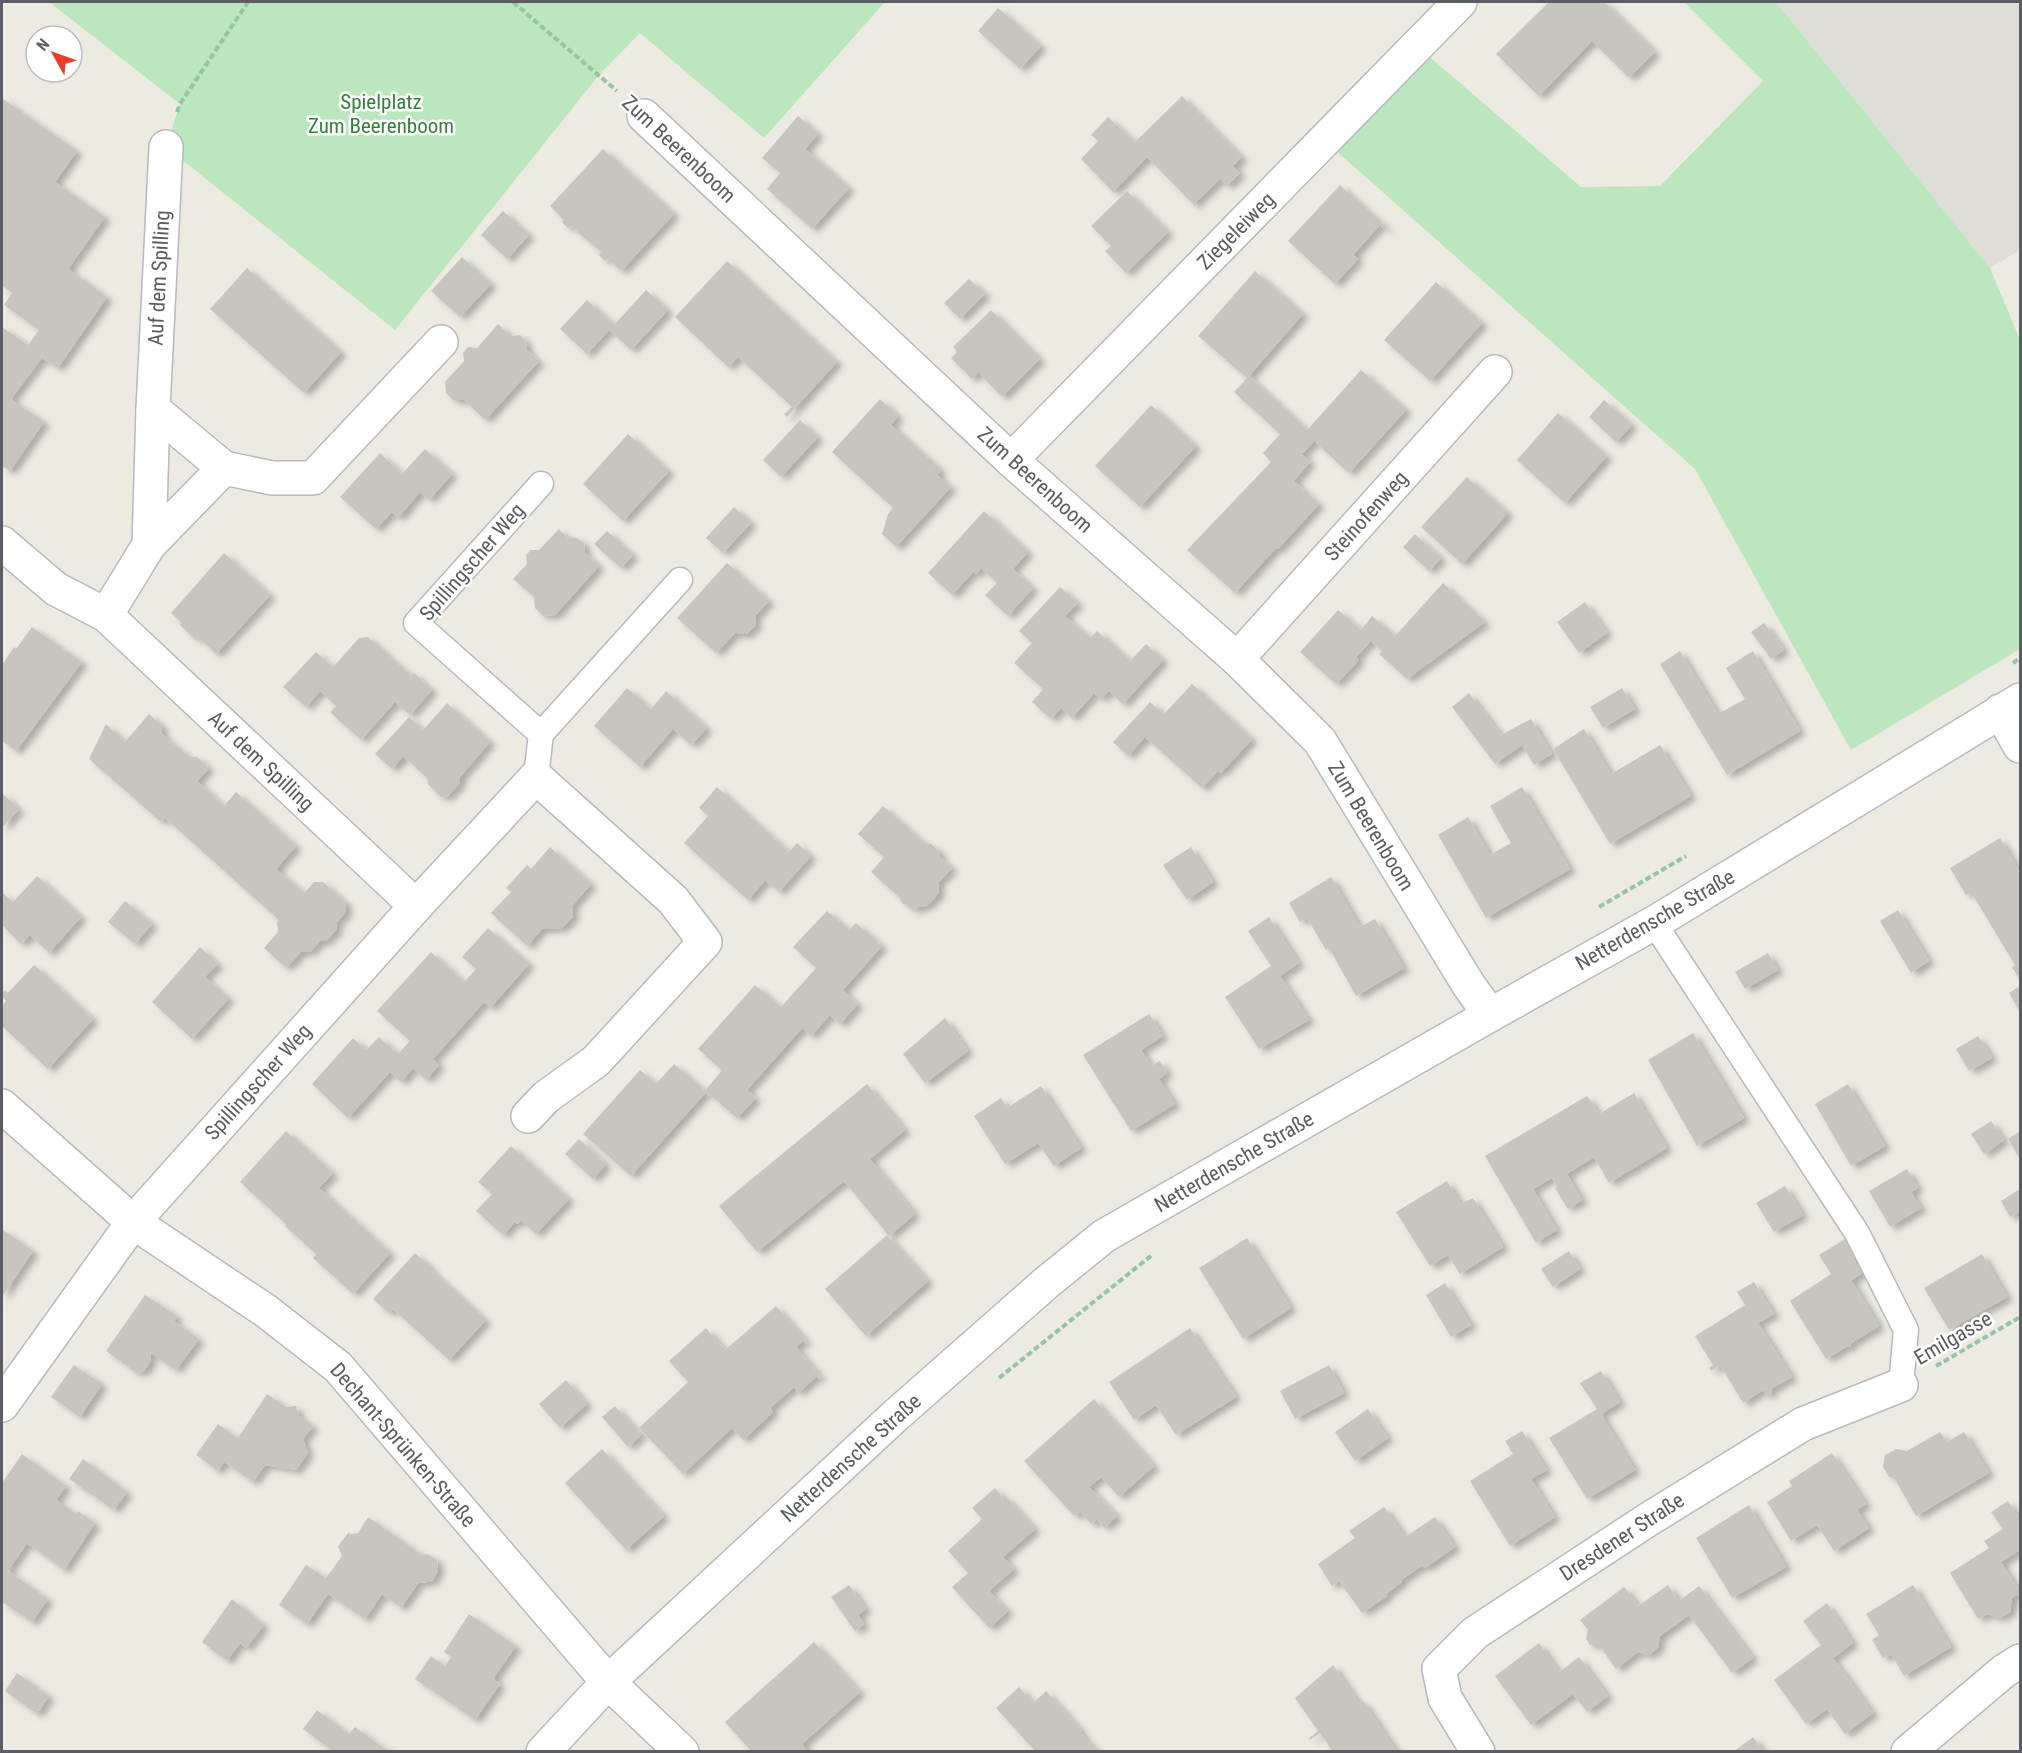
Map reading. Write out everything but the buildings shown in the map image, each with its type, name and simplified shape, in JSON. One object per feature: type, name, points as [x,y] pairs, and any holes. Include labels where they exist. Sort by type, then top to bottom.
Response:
[{"type":"street","name":"Ziegeleiweg","points":[[1011,460],[1460,2]]},
{"type":"street","name":"Zum Beerenboom","points":[[644,116],[1011,460],[1237,659],[1320,741],[1468,984],[1490,1015]]},
{"type":"street","name":"Auf dem Spilling","points":[[149,545],[153,409],[166,147]]},
{"type":"street","points":[[153,409],[224,468],[272,478],[313,478],[441,342]]},
{"type":"street","name":"Steinofenweg","points":[[1237,659],[1496,372]]},
{"type":"street","name":"Auf dem Spilling","points":[[106,615],[149,545],[224,468]]},
{"type":"street","name":"Auf dem Spilling","points":[[2,543],[56,589],[106,615],[416,906]]},
{"type":"street","points":[[2010,706],[2020,746]]},
{"type":"street","name":"Netterdensche Straße","points":[[543,1752],[608,1682],[895,1416],[1046,1283],[1104,1236],[1654,923],[2010,706]]},
{"type":"street","points":[[528,1116],[546,1097],[596,1061],[705,942],[673,900],[536,777]]},
{"type":"street","name":"Spillingscher Weg","points":[[2,1405],[133,1222],[416,906],[536,777]]},
{"type":"street","name":"Dechant-Sprünken-Straße","points":[[2,1106],[133,1222],[266,1311],[338,1367],[608,1682],[682,1752]]},
{"type":"street","name":"Dresdener Straße","points":[[1478,1752],[1445,1698],[1439,1669],[1475,1633],[1649,1519],[1803,1424],[1901,1386]]},
{"type":"street","points":[[1908,1752],[2004,1671],[2020,1661]]},
{"type":"lane","name":"Spillingscher Weg","points":[[541,484],[416,623],[541,734]]},
{"type":"lane","points":[[536,777],[541,734],[681,580]]},
{"type":"lane","points":[[1654,923],[1857,1233],[1906,1330],[1901,1386]]},
{"type":"path","points":[[166,147],[180,104],[248,2]]},
{"type":"path","name":"Zum Beerenboom","points":[[513,2],[644,116]]},
{"type":"path","name":"Emilgasse","points":[[1901,1386],[2020,1317]]},
{"type":"shaded area","points":[[1776,2],[2020,2],[2020,250],[1990,268]]},
{"type":"green space","name":"Spielplatz Zum Beerenboom","points":[[49,2],[885,2],[764,138],[640,33],[599,75],[395,330],[166,147],[180,104],[84,29],[84,24],[77,24]]},
{"type":"green space","points":[[1684,2],[1776,2],[1990,268],[2020,340],[2020,649],[1851,750],[1695,469],[1325,141],[1417,46],[1581,187],[1660,186],[1763,81]]}]
